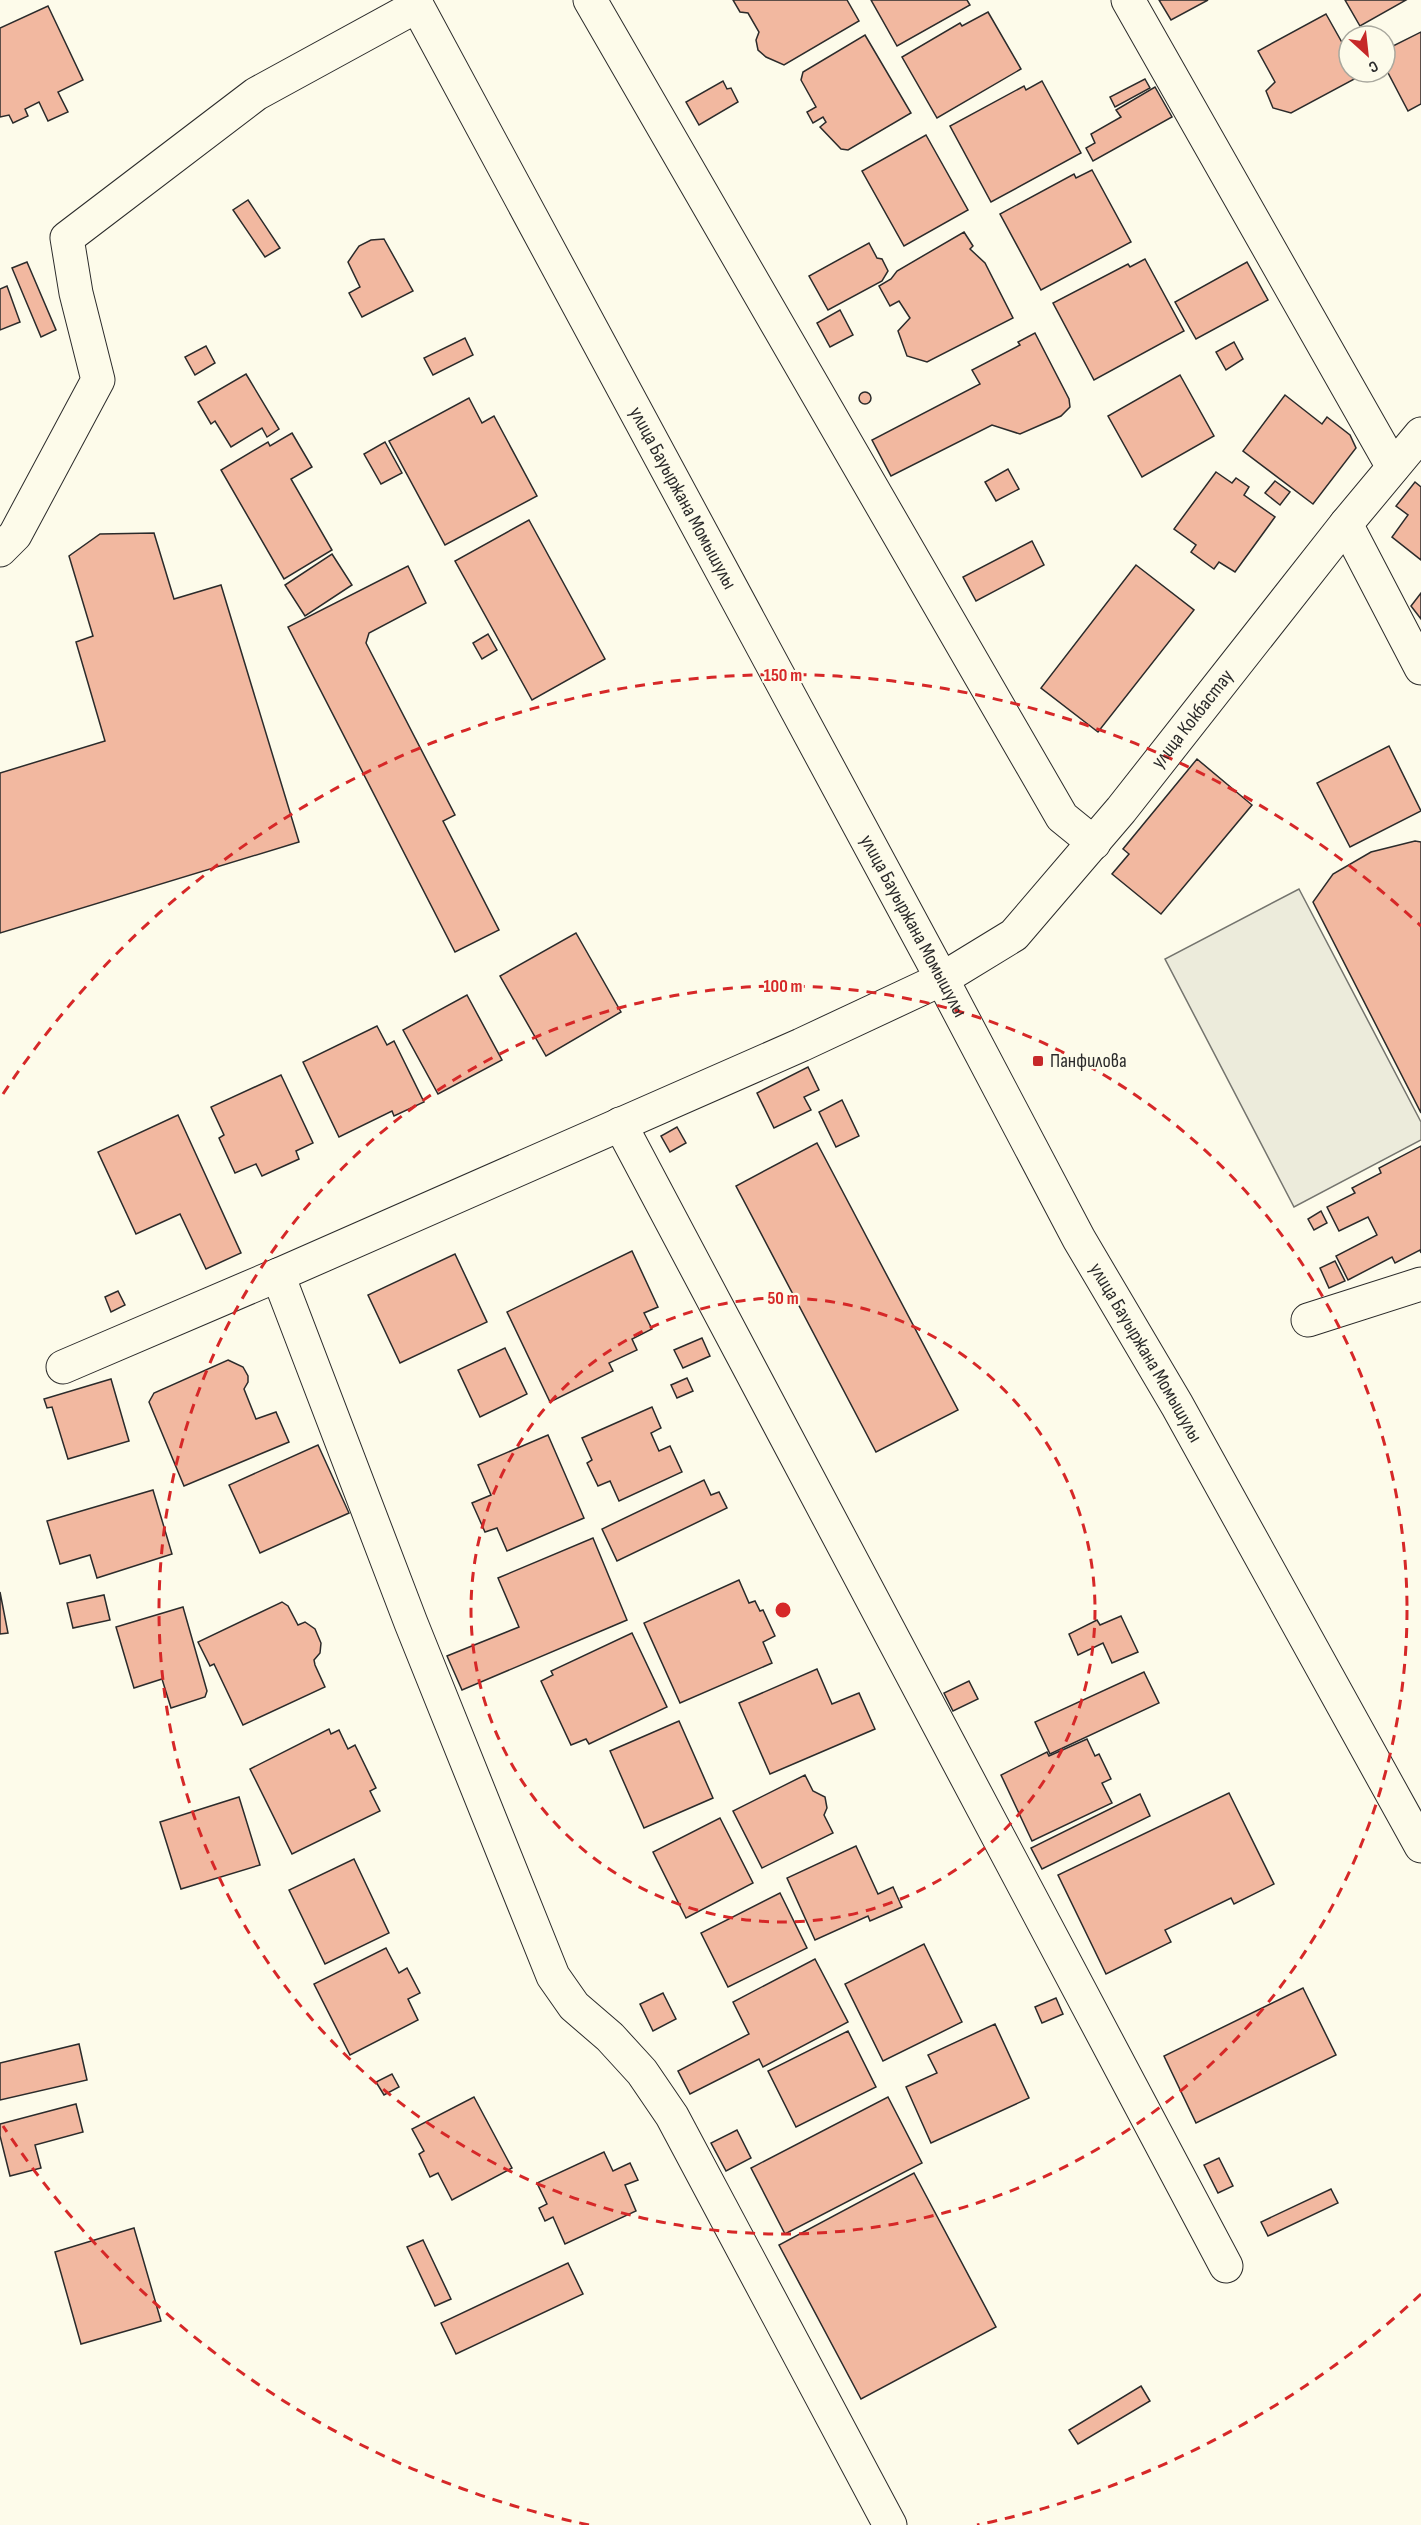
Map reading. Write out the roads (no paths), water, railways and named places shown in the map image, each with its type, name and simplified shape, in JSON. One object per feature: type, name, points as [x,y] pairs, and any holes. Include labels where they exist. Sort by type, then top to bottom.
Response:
[{"type":"street","points":[[590,0],[1062,818],[1094,843]]},
{"type":"street","points":[[1128,0],[1393,467]]},
{"type":"street","points":[[0,550],[15,536],[98,380],[76,293],[67,238],[256,94],[416,3]]},
{"type":"street","name":"улица Бауыржана Момышулы","points":[[416,3],[942,979],[1079,1239],[1177,1405],[1421,1846]]},
{"type":"street","name":"улица Кокбастау","points":[[63,1367],[801,1046],[942,979],[1014,935],[1094,843],[1346,524],[1421,434]]},
{"type":"street","points":[[1346,524],[1421,668]]},
{"type":"street","points":[[620,1124],[1226,2266]]},
{"type":"street","points":[[278,1275],[411,1623],[553,1976],[574,2006],[610,2037],[642,2072],[672,2116],[890,2525]]},
{"type":"street","points":[[1308,1320],[1421,1284]]},
{"type":"place","name":"Панфилова","points":[[1038,1061]]}]
